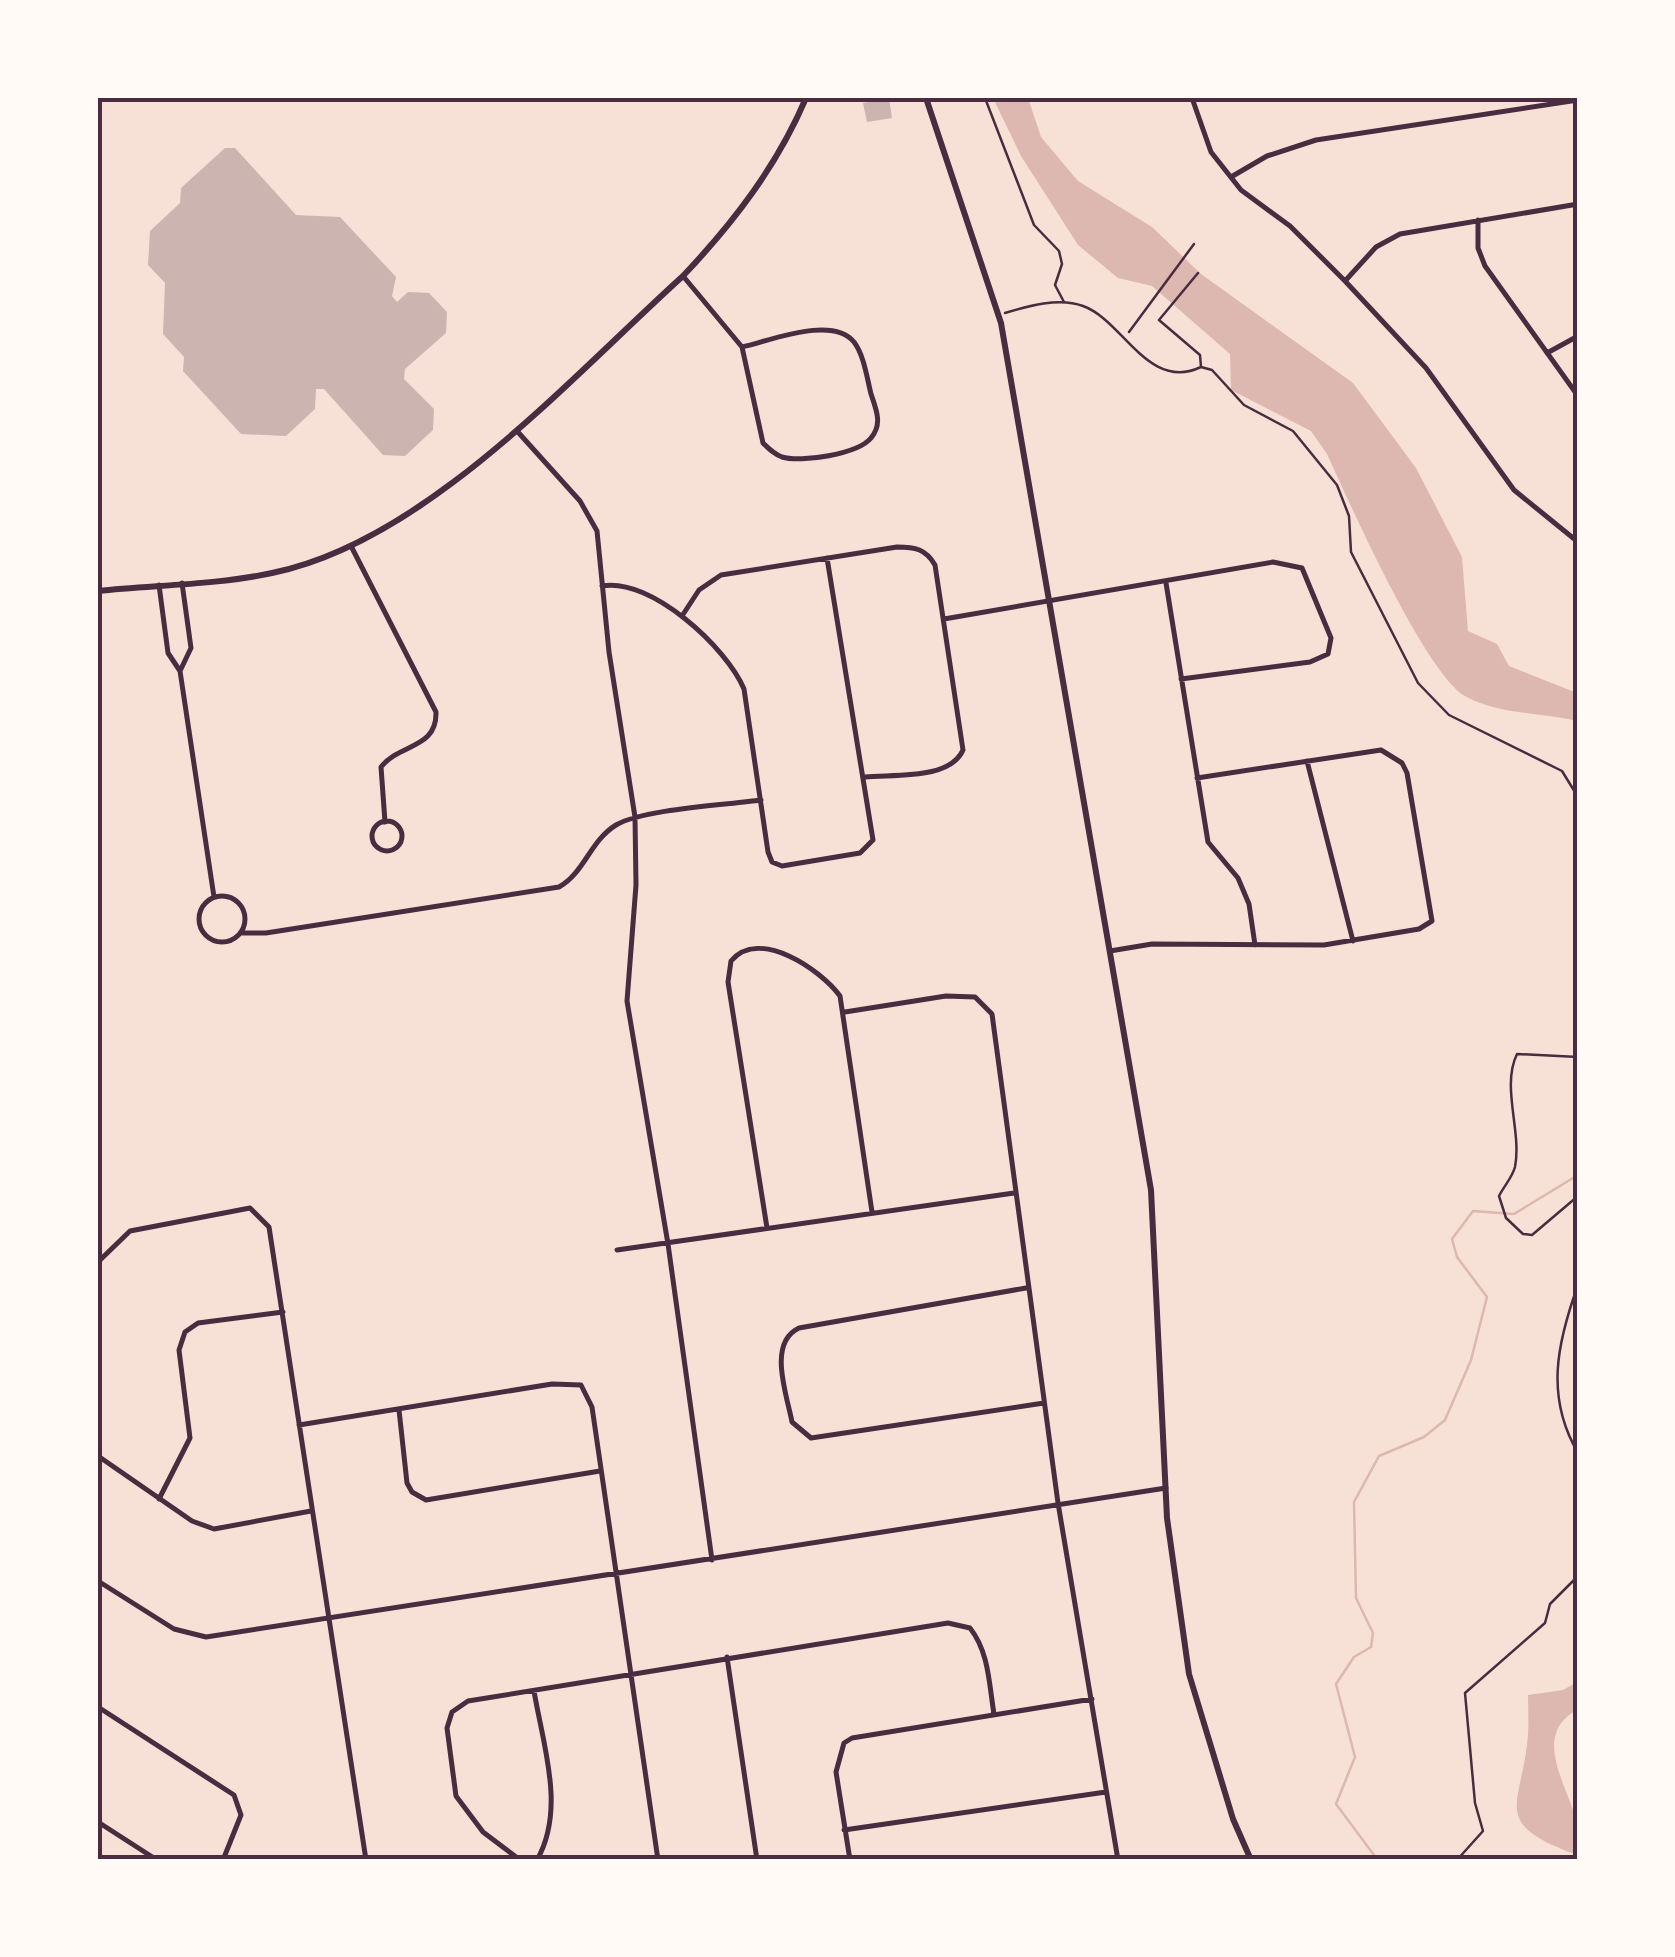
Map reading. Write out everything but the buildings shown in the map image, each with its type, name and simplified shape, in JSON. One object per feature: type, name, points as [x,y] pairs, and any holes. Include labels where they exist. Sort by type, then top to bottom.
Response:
[{"type":"street","points":[[98,591],[273,573],[351,546],[433,498],[683,276],[739,214],[779,155],[806,98]]},
{"type":"street","points":[[926,98],[999,316],[1151,1190],[1166,1488],[1188,1674],[1233,1819],[1251,1860]]},
{"type":"street","points":[[1192,98],[1211,152],[1231,177],[1290,226],[1345,281],[1426,368],[1514,490],[1578,542]]},
{"type":"street","points":[[1231,177],[1267,156],[1316,140],[1578,100]]},
{"type":"street","points":[[1345,281],[1376,247],[1400,234],[1578,204]]},
{"type":"street","points":[[1478,220],[1478,248],[1485,266],[1578,396]]},
{"type":"street","points":[[683,276],[742,347],[764,443],[777,456],[858,448],[874,434],[878,415],[858,348],[846,335],[829,330],[742,347]]},
{"type":"street","points":[[1548,353],[1578,336]]},
{"type":"street","points":[[515,428],[593,521],[635,817],[636,885],[627,1001],[668,1244],[712,1560]]},
{"type":"street","points":[[351,546],[436,712],[436,727],[426,740],[387,759],[381,767],[385,822]]},
{"type":"street","points":[[682,617],[699,590],[721,575],[897,546],[923,550],[936,565],[965,737],[959,759],[941,770],[865,777]]},
{"type":"street","points":[[602,586],[636,592],[682,617],[721,649],[736,670],[744,690],[772,862],[782,866],[860,852],[870,845],[874,830],[827,558]]},
{"type":"street","points":[[944,618],[1289,562],[1310,577],[1332,638],[1322,660],[1181,679]]},
{"type":"street","points":[[180,671],[191,648],[182,583]]},
{"type":"street","points":[[1166,583],[1208,842],[1238,878],[1249,904],[1255,946]]},
{"type":"street","points":[[159,584],[168,653],[180,671],[214,897]]},
{"type":"street","points":[[1110,951],[1152,944],[1255,946],[1353,941],[1419,929],[1432,920],[1402,762],[1380,750],[1197,778]]},
{"type":"street","points":[[1308,761],[1353,941]]},
{"type":"street","points":[[240,933],[245,916],[242,907],[225,896],[214,897],[199,912],[202,932],[223,942],[240,933],[266,934],[560,886],[574,878],[594,843],[635,817],[761,800]]},
{"type":"street","points":[[385,822],[401,832],[398,846],[390,851],[381,850],[372,839],[374,830],[385,822]]},
{"type":"street","points":[[767,1228],[728,982],[731,961],[746,952],[784,952],[830,982],[845,1012],[872,1212]]},
{"type":"street","points":[[845,1012],[946,996],[975,997],[988,1005],[1058,1504],[1118,1860]]},
{"type":"street","points":[[617,1250],[1014,1193]]},
{"type":"street","points":[[98,1262],[130,1231],[250,1208],[269,1227],[366,1860]]},
{"type":"street","points":[[1026,1288],[798,1328],[785,1338],[781,1355],[792,1422],[810,1438],[1044,1403]]},
{"type":"street","points":[[159,1499],[190,1438],[180,1350],[184,1332],[198,1322],[284,1312]]},
{"type":"street","points":[[300,1425],[552,1384],[580,1385],[592,1407],[658,1860]]},
{"type":"street","points":[[399,1409],[407,1484],[426,1500],[600,1471]]},
{"type":"street","points":[[98,1456],[159,1499],[214,1529],[312,1511]]},
{"type":"street","points":[[98,1580],[191,1635],[228,1634],[1166,1488]]},
{"type":"street","points":[[520,1860],[483,1832],[456,1796],[446,1728],[452,1712],[468,1702],[632,1671],[960,1624],[970,1628],[984,1653],[994,1714]]},
{"type":"street","points":[[727,1657],[757,1860]]},
{"type":"street","points":[[534,1691],[553,1807],[551,1828],[537,1860]]},
{"type":"street","points":[[850,1860],[836,1772],[844,1743],[1092,1699]]},
{"type":"street","points":[[98,1707],[234,1795],[241,1815],[223,1860]]},
{"type":"street","points":[[844,1830],[1106,1792]]},
{"type":"street","points":[[98,1822],[157,1860]]},
{"type":"path","points":[[985,98],[1034,225],[1059,251],[1062,264],[1054,284],[1066,304]]},
{"type":"path","points":[[1129,332],[1194,244]]},
{"type":"path","points":[[1198,273],[1159,320],[1200,356],[1201,366]]},
{"type":"path","points":[[999,316],[1066,304],[1094,311],[1123,340],[1171,372],[1201,366],[1212,370],[1244,405],[1293,431],[1337,484],[1348,516],[1351,552],[1378,597],[1401,652],[1430,696],[1449,715],[1562,772],[1578,797]]},
{"type":"path","points":[[1578,1058],[1517,1054],[1510,1068],[1517,1132],[1515,1167],[1499,1196],[1506,1218],[1524,1234],[1532,1235],[1578,1196]]},
{"type":"path","points":[[1578,1285],[1564,1322],[1554,1381],[1561,1418],[1578,1453]]},
{"type":"path","points":[[1457,1860],[1483,1831],[1475,1802],[1466,1693],[1545,1623],[1550,1604],[1578,1576]]},
{"type":"shaded area","points":[[993,98],[1028,98],[1041,137],[1078,181],[1152,227],[1201,274],[1353,383],[1416,468],[1462,557],[1468,631],[1497,644],[1509,666],[1577,693],[1577,721],[1492,707],[1465,696],[1448,681],[1410,622],[1327,454],[1311,431],[1231,390],[1230,354],[1152,286],[1118,278],[1078,245],[1021,156]]},
{"type":"shaded area","points":[[1577,1682],[1577,1710],[1563,1721],[1554,1748],[1577,1823],[1577,1855],[1531,1832],[1517,1809],[1528,1734],[1528,1695],[1563,1690]]},
{"type":"waterway","points":[[1372,1860],[1374,1855],[1336,1804],[1355,1757],[1336,1684],[1354,1657],[1371,1647],[1373,1633],[1356,1598],[1354,1502],[1379,1456],[1424,1437],[1445,1420],[1471,1360],[1487,1297],[1457,1257],[1452,1239],[1473,1211],[1514,1214],[1578,1175]]}]
